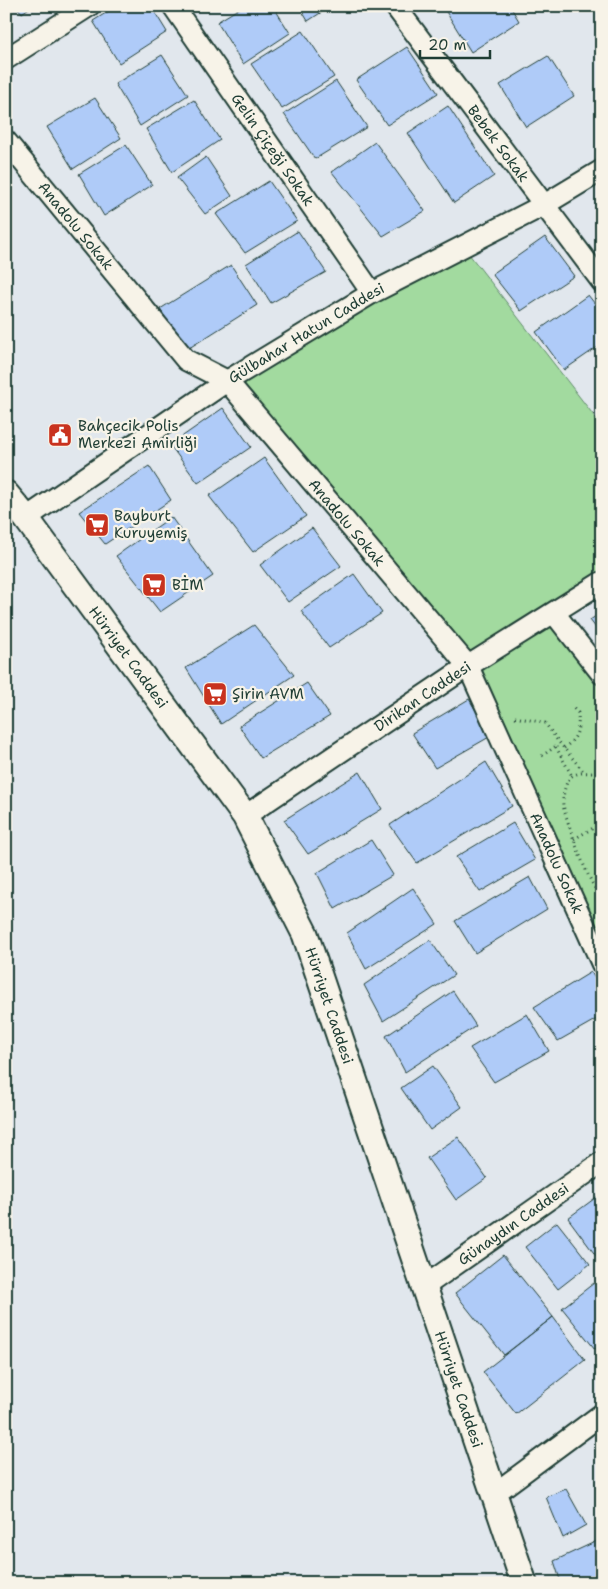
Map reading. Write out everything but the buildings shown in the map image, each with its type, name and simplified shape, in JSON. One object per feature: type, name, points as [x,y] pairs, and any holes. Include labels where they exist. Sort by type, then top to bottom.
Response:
[{"type":"street","points":[[6,59],[89,6]]},
{"type":"street","name":"Gelin Çiçeği Sokak","points":[[173,6],[372,293]]},
{"type":"street","name":"Bebek Sokak","points":[[395,6],[602,282]]},
{"type":"street","name":"Anadolu Sokak","points":[[6,140],[186,360],[228,381],[468,666],[602,964]]},
{"type":"street","name":"Gülbahar Hatun Caddesi","points":[[26,518],[228,381],[372,293],[544,206],[602,170]]},
{"type":"street","name":"Hürriyet Caddesi","points":[[6,494],[26,518],[244,816],[305,934],[524,1583]]},
{"type":"street","name":"Dirikan Caddesi","points":[[244,816],[468,666],[602,582]]},
{"type":"street","points":[[554,613],[602,674]]},
{"type":"street","name":"Günaydın Caddesi","points":[[425,1286],[602,1162]]},
{"type":"street","points":[[494,1494],[602,1414]]},
{"type":"path","points":[[564,748],[573,740],[579,729],[578,713],[572,707]]},
{"type":"path","points":[[490,712],[545,723],[584,772]]},
{"type":"path","points":[[542,756],[556,747],[558,741]]},
{"type":"path","points":[[556,747],[572,776]]},
{"type":"path","points":[[602,774],[584,772],[572,776],[567,780],[563,803],[574,839],[598,894],[602,897]]},
{"type":"path","points":[[574,839],[602,823]]},
{"type":"green space","points":[[462,245],[602,426],[602,578],[468,665],[227,383]]},
{"type":"green space","points":[[554,614],[602,674],[602,964],[469,666]]},
{"type":"place","name":"Bahçecik Polis Merkezi Amirliği","points":[[60,435]]},
{"type":"place","name":"Bayburt Kuruyemiş","points":[[97,525]]},
{"type":"place","name":"BİM","points":[[154,585]]},
{"type":"place","name":"Şirin AVM","points":[[215,694]]}]
